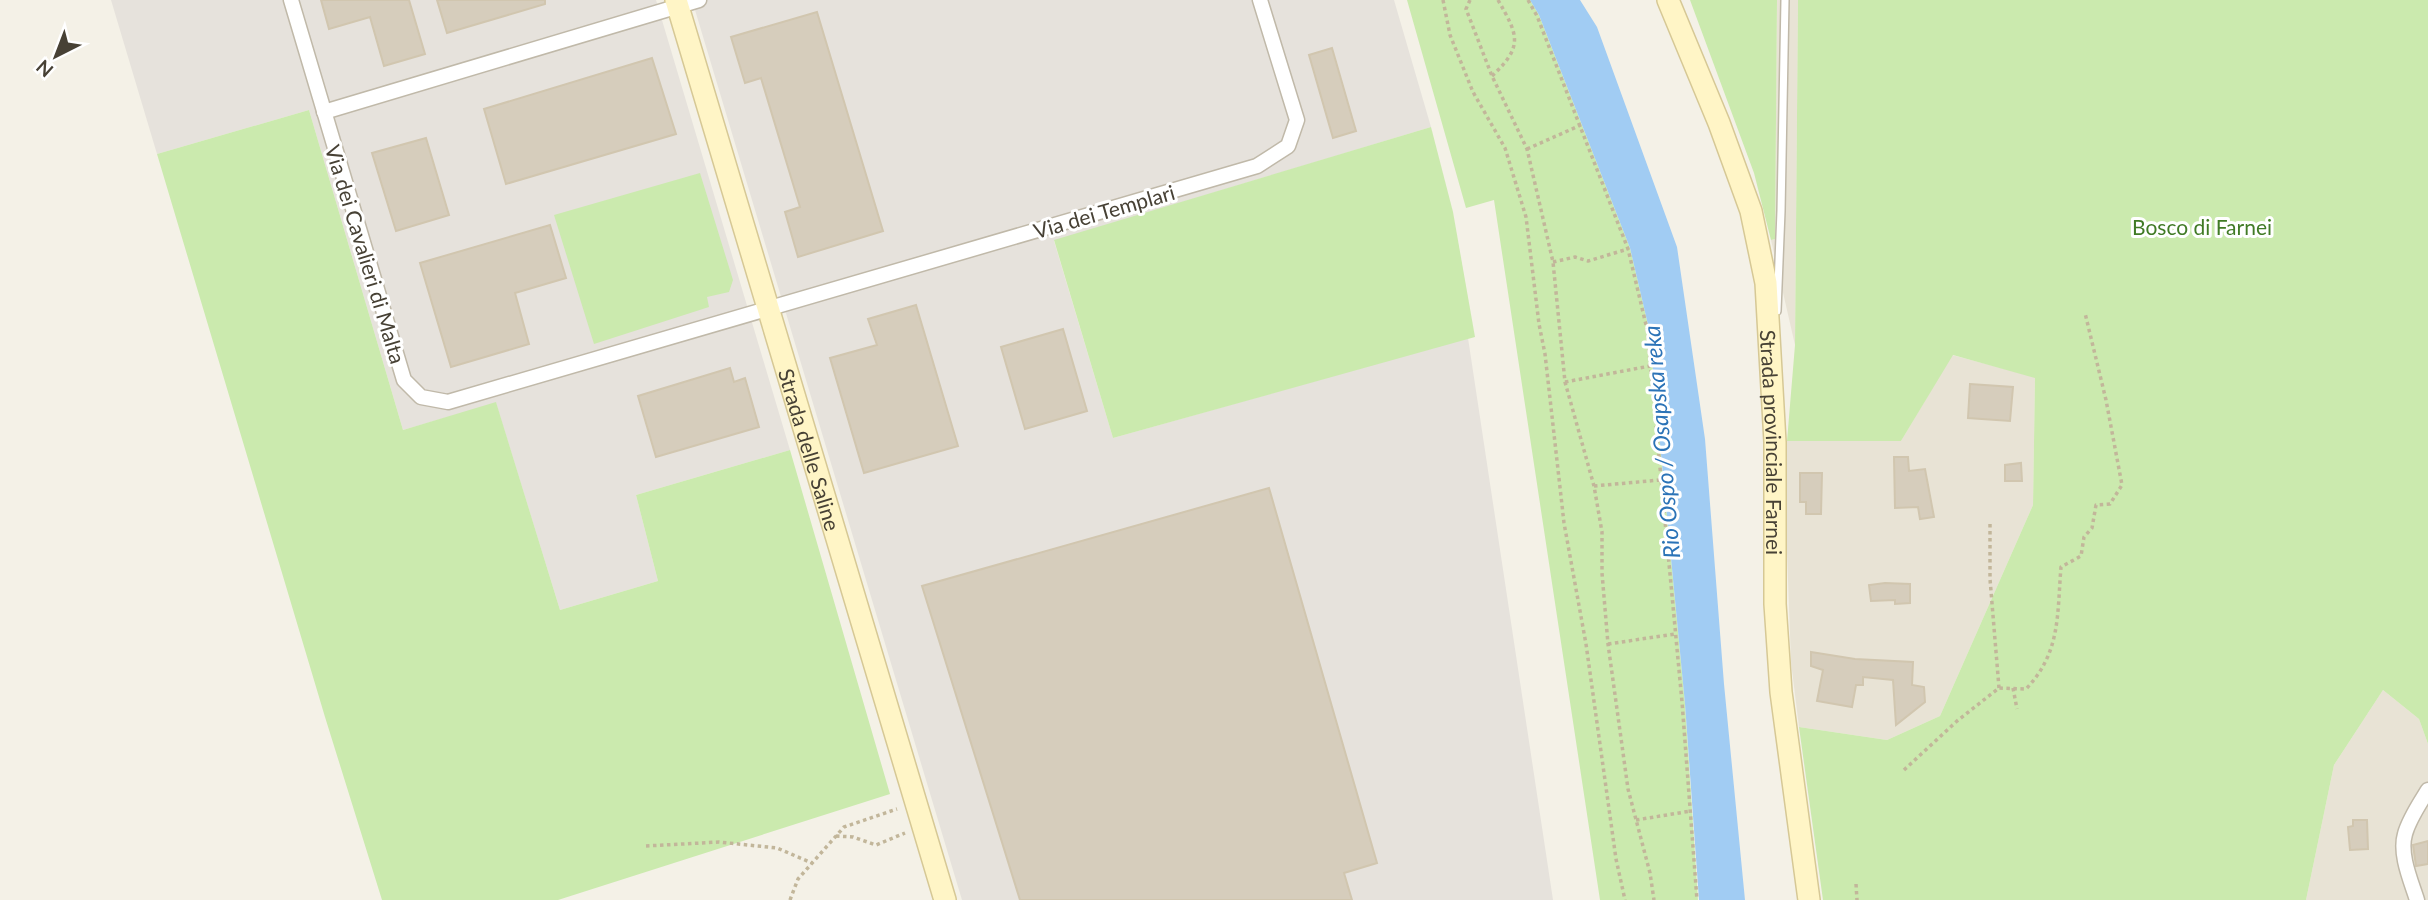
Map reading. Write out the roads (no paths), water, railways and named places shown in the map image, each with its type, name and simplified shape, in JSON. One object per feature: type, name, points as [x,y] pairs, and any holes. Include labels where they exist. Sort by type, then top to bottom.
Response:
[{"type":"street","name":"Via dei Cavalieri di Malta","points":[[291,0],[404,380],[421,397],[448,402],[769,309]]},
{"type":"street","points":[[324,112],[677,3],[699,0]]},
{"type":"street","name":"Via dei Templari","points":[[769,309],[1256,166],[1287,146],[1297,120],[1260,0]]},
{"type":"street","name":"Strada provinciale Farnei","points":[[1668,0],[1719,122],[1751,211],[1766,283],[1775,442],[1775,604],[1781,692],[1809,900]]},
{"type":"street","name":"Strada delle Saline","points":[[677,3],[945,900]]},
{"type":"street","points":[[2417,900],[2404,841],[2405,832],[2428,790]]},
{"type":"lane","points":[[1772,368],[1779,289],[1784,0]]},
{"type":"water","name":"Rio Ospo / Osapska reka","points":[[1530,0],[1580,0],[1597,27],[1677,247],[1705,439],[1724,684],[1745,900],[1699,900],[1685,704],[1649,329],[1630,248],[1539,15]]},
{"type":"park label","name":"Bosco di Farnei","points":[[2202,226]]}]
